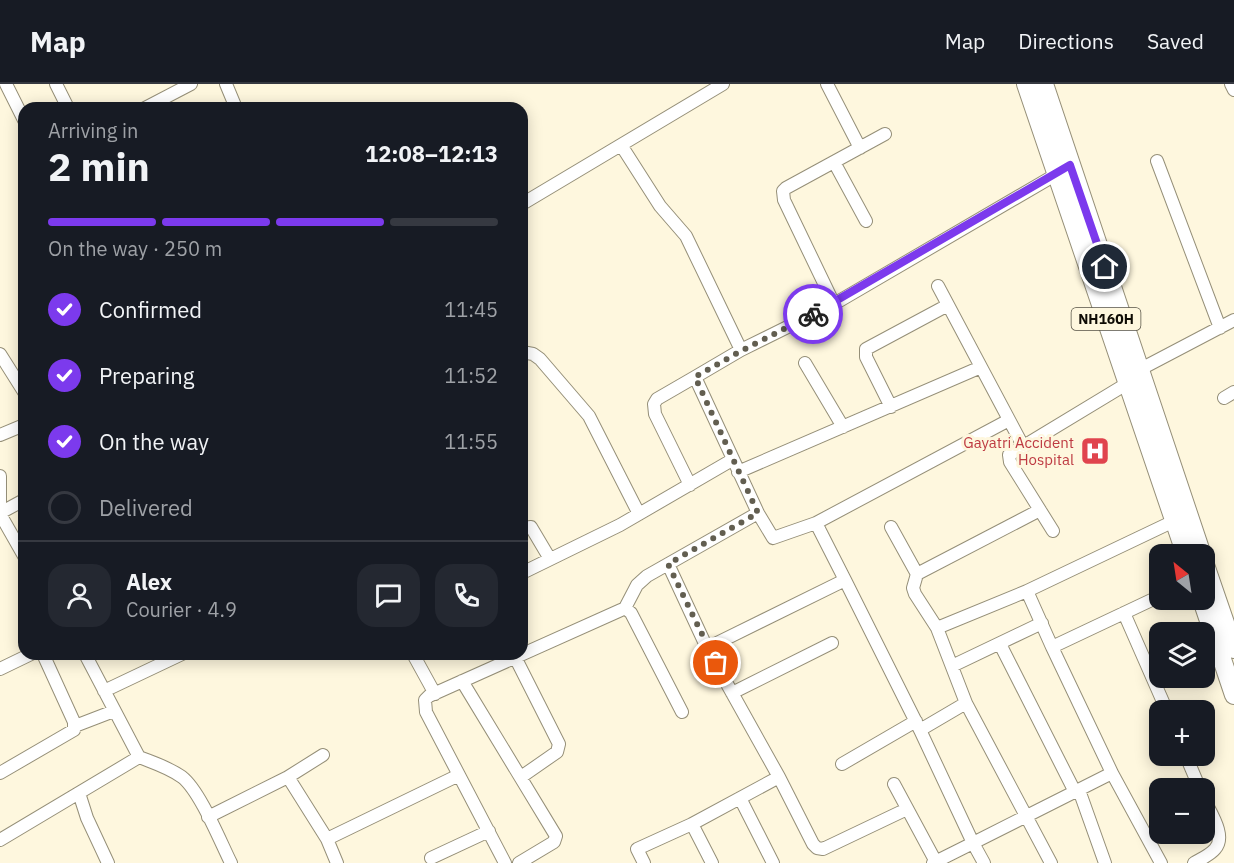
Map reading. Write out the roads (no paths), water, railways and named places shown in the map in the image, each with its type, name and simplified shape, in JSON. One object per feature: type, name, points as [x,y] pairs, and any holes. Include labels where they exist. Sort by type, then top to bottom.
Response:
[{"type":"highway","name":"NH160H","points":[[1026,84],[1063,170],[1131,377],[1182,544]]},
{"type":"highway","name":"NH160H","points":[[1044,84],[1063,170]]},
{"type":"highway","name":"NH160H","points":[[1131,377],[1198,544]]},
{"type":"highway","points":[[1215,595],[1234,647]]},
{"type":"highway","points":[[1205,610],[1234,695]]},
{"type":"street","points":[[6,84],[18,108]]},
{"type":"street","points":[[56,84],[65,102]]},
{"type":"street","points":[[156,102],[191,84]]},
{"type":"street","points":[[226,84],[234,102]]},
{"type":"street","points":[[528,200],[723,84]]},
{"type":"street","points":[[827,84],[860,148]]},
{"type":"street","points":[[1231,84],[1234,90]]},
{"type":"street","points":[[834,304],[783,195],[786,188],[885,134]]},
{"type":"street","points":[[621,145],[660,206],[686,236],[741,351]]},
{"type":"street","points":[[1157,161],[1220,328]]},
{"type":"street","points":[[834,162],[866,221]]},
{"type":"street","points":[[690,485],[656,414],[654,404],[657,399],[741,351],[834,304],[1063,170]]},
{"type":"street","points":[[938,286],[1023,446]]},
{"type":"street","points":[[891,407],[866,357],[866,349],[948,305]]},
{"type":"street","points":[[1053,531],[1008,459],[1012,452],[1131,377],[1234,320]]},
{"type":"street","points":[[528,353],[540,359],[589,416],[639,514]]},
{"type":"street","points":[[0,354],[18,382]]},
{"type":"street","points":[[805,363],[843,427]]},
{"type":"street","points":[[528,570],[639,514],[690,485],[735,466],[843,427],[981,367]]},
{"type":"street","points":[[695,377],[735,466],[772,538],[816,523],[1009,420]]},
{"type":"street","points":[[0,435],[18,428]]},
{"type":"street","points":[[0,476],[0,512],[18,545]]},
{"type":"street","points":[[0,512],[18,503]]},
{"type":"street","points":[[1040,510],[917,574],[914,578],[915,594],[937,628],[966,703],[1051,863]]},
{"type":"street","points":[[528,651],[625,608],[642,580],[758,513]]},
{"type":"street","points":[[937,628],[1027,591],[1174,520]]},
{"type":"street","points":[[816,523],[918,725],[984,863]]},
{"type":"street","points":[[891,526],[917,574]]},
{"type":"street","points":[[528,527],[531,527],[550,559]]},
{"type":"street","points":[[668,564],[707,648],[779,777],[813,844],[823,849],[907,810]]},
{"type":"street","points":[[707,648],[845,580]]},
{"type":"street","points":[[1027,591],[1112,773],[1161,863]]},
{"type":"street","points":[[1052,647],[1149,601]]},
{"type":"street","points":[[625,608],[631,613],[682,712]]},
{"type":"street","points":[[1124,613],[1162,700]]},
{"type":"street","points":[[952,666],[1042,623]]},
{"type":"street","points":[[732,693],[832,644]]},
{"type":"street","points":[[1000,644],[1077,791],[1105,863]]},
{"type":"street","points":[[0,669],[19,660]]},
{"type":"street","points":[[46,660],[75,726]]},
{"type":"street","points":[[88,660],[139,758],[166,767],[184,778],[208,817],[231,863]]},
{"type":"street","points":[[104,691],[169,660]]},
{"type":"street","points":[[416,660],[435,693]]},
{"type":"street","points":[[505,863],[424,707],[425,700],[435,693],[508,660]]},
{"type":"street","points":[[517,660],[559,744],[557,752],[521,777]]},
{"type":"street","points":[[462,681],[556,836],[554,842],[519,863]]},
{"type":"street","points":[[842,764],[966,703]]},
{"type":"street","points":[[0,773],[70,734],[75,726],[114,711]]},
{"type":"street","points":[[208,817],[288,777],[323,755]]},
{"type":"street","points":[[0,840],[139,758]]},
{"type":"street","points":[[894,784],[934,862],[1112,773]]},
{"type":"street","points":[[327,839],[459,776]]},
{"type":"street","points":[[288,777],[327,839],[337,863]]},
{"type":"street","points":[[644,863],[637,849],[692,824],[779,777]]},
{"type":"street","points":[[79,793],[87,818],[108,863]]},
{"type":"street","points":[[740,798],[773,863]]},
{"type":"street","points":[[1194,863],[1215,849],[1218,843],[1218,829],[1215,823]]},
{"type":"street","points":[[692,824],[712,863]]},
{"type":"street","points":[[418,863],[433,860],[489,831]]},
{"type":"place","name":"Gayatri Accident Hospital","points":[[1095,451]]}]
